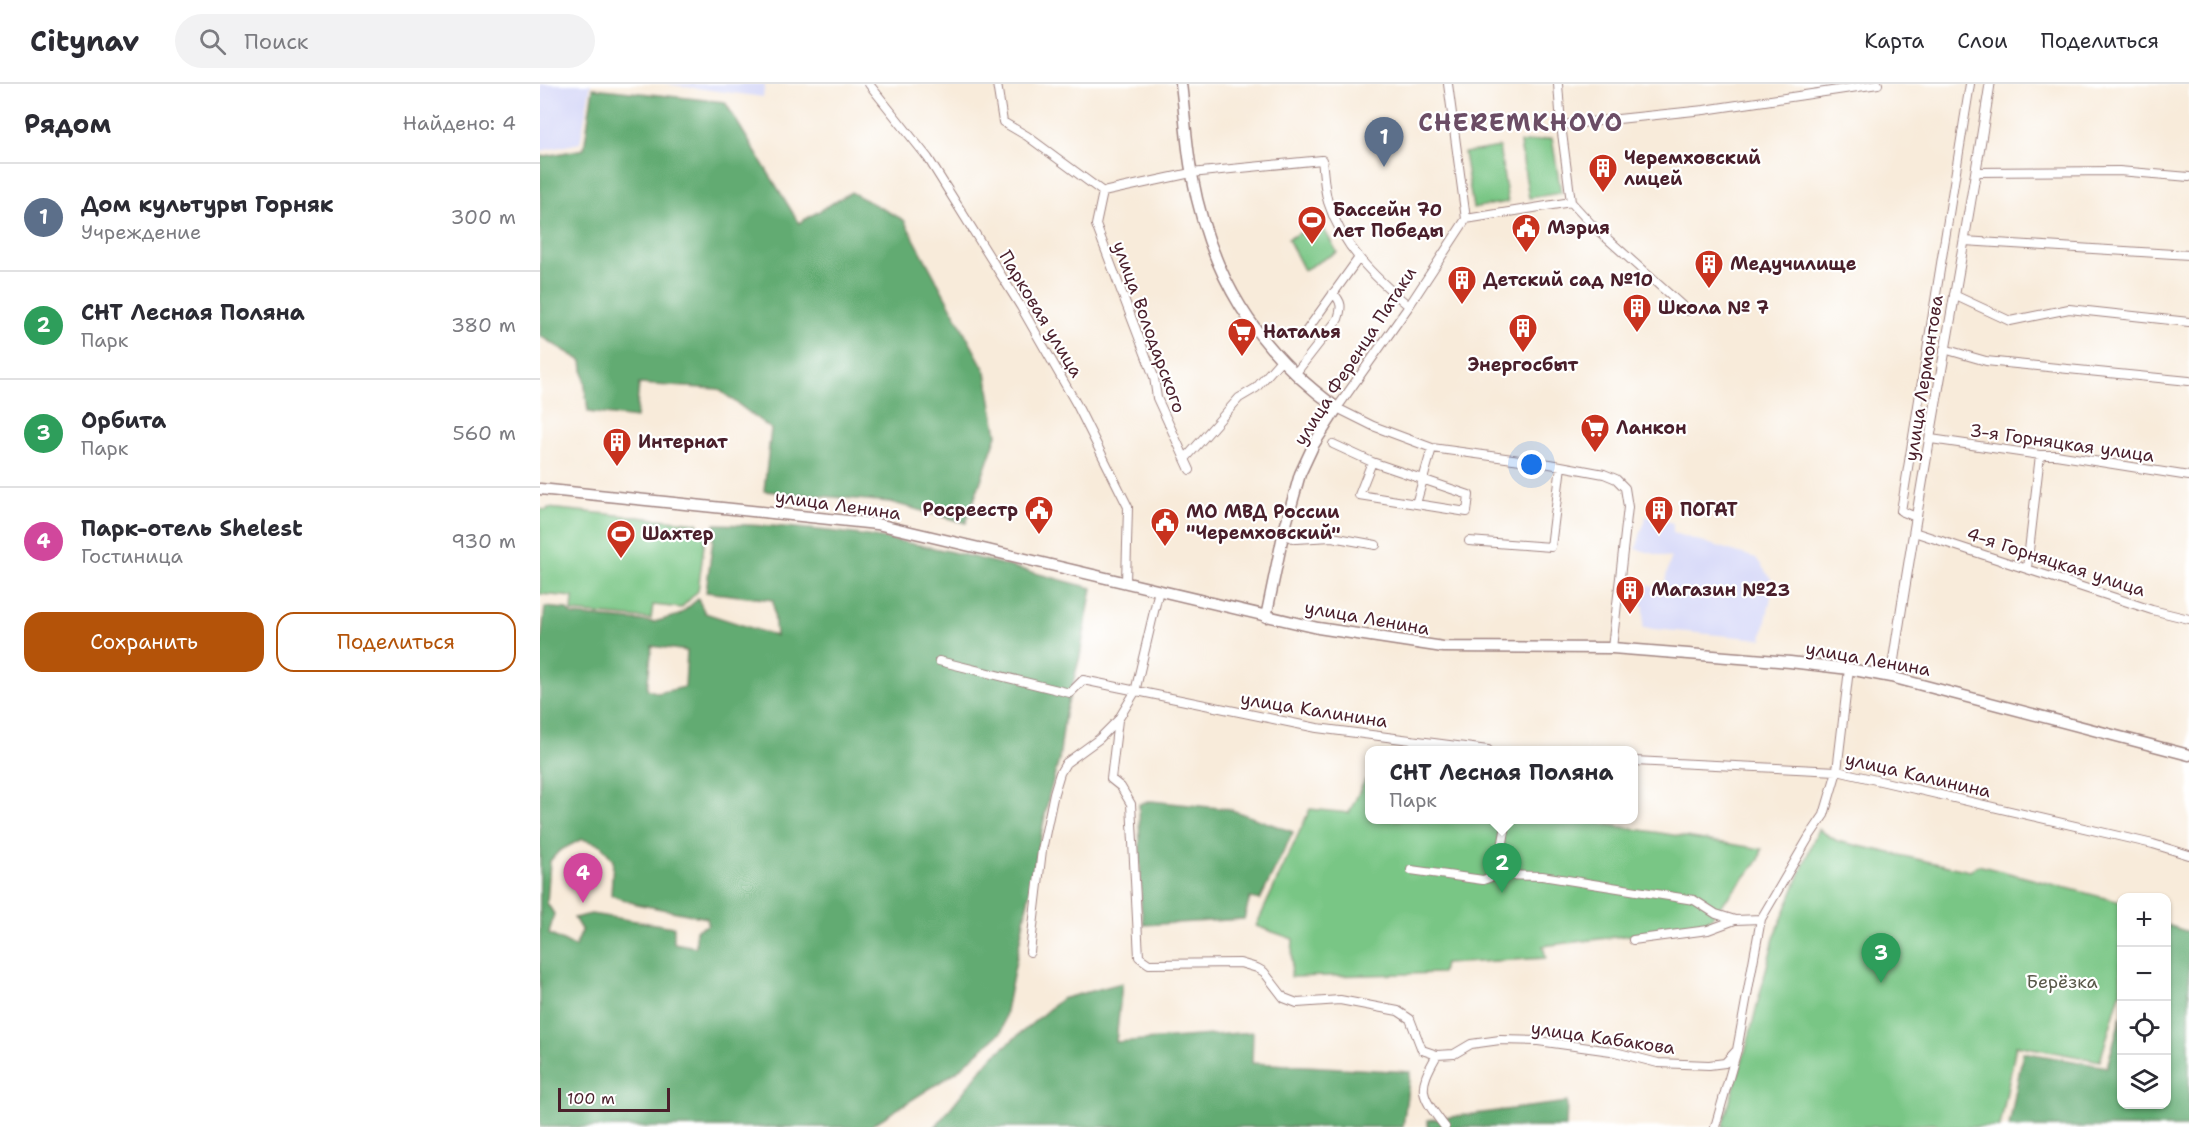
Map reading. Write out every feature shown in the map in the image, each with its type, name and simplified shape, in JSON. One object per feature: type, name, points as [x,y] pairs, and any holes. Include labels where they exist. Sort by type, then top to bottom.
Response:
[{"type":"main road","points":[[1181,84],[1191,173],[1200,213],[1226,283],[1240,308],[1266,344],[1309,388],[1337,408]]},
{"type":"main road","name":"улица Ференца Патаки","points":[[1266,616],[1283,535],[1300,474],[1314,444],[1337,408]]},
{"type":"main road","name":"улица Ленина","points":[[540,489],[877,524],[1318,628],[1443,647],[1612,648],[1849,669],[1891,677],[2189,755]]},
{"type":"street","name":"Парковая улица","points":[[869,84],[928,158],[1021,307],[1077,405],[1128,507],[1126,582]]},
{"type":"street","points":[[997,84],[1004,122],[1027,136],[1102,192],[1191,173],[1322,160],[1327,200],[1337,225],[1358,259],[1381,283],[1409,306]]},
{"type":"street","points":[[1448,84],[1466,219],[1571,202]]},
{"type":"street","points":[[1558,84],[1571,202],[1592,225],[1688,311]]},
{"type":"street","points":[[1561,125],[1704,110],[1878,84]]},
{"type":"street","points":[[1916,517],[1901,511],[1970,84]]},
{"type":"street","name":"улица Лермонтова","points":[[1891,677],[1990,84]]},
{"type":"street","points":[[1976,172],[2119,171],[2189,177]]},
{"type":"street","name":"улица Володарского","points":[[1102,192],[1096,225],[1154,377],[1157,398],[1190,471]]},
{"type":"street","name":"улица Ференца Патаки","points":[[1337,408],[1409,306],[1466,219]]},
{"type":"street","points":[[1964,241],[2189,255]]},
{"type":"street","points":[[1302,337],[1358,259]]},
{"type":"street","points":[[1295,374],[1338,319],[1341,308],[1340,300],[1333,293]]},
{"type":"street","points":[[1954,296],[2010,321],[2069,309],[2189,322]]},
{"type":"street","points":[[1944,349],[1986,361],[2189,381]]},
{"type":"street","points":[[1185,459],[1239,398],[1256,388],[1281,360]]},
{"type":"street","points":[[1337,408],[1373,426],[1432,448],[1561,466],[1604,474],[1616,479],[1625,488],[1628,507],[1612,648]]},
{"type":"street","name":"3-я Горняцкая улица","points":[[1931,439],[2040,455],[2056,455],[2189,476]]},
{"type":"street","points":[[1333,444],[1372,462],[1469,495],[1467,512],[1359,495],[1372,462]]},
{"type":"street","points":[[1416,504],[1432,448]]},
{"type":"street","points":[[2027,568],[2040,455]]},
{"type":"street","points":[[1469,541],[1551,548],[1561,466]]},
{"type":"street","name":"4-я Горняцкая улица","points":[[1914,532],[2152,610],[2189,619]]},
{"type":"street","points":[[1283,535],[1296,539],[1332,537],[1376,545]]},
{"type":"street","points":[[1030,952],[1042,850],[1060,773],[1066,763],[1099,739],[1118,720],[1135,692],[1159,591]]},
{"type":"street","name":"улица Калинина","points":[[939,661],[1070,693],[1083,680],[1317,728],[1457,746]]},
{"type":"street","points":[[1715,1127],[1737,1050],[1761,919],[1824,815],[1837,771],[1849,669]]},
{"type":"street","points":[[1118,720],[1111,779],[1121,788],[1131,804],[1139,957],[1149,964],[1240,963],[1264,972],[1284,998],[1297,1003],[1340,1000],[1398,1011],[1410,1019],[1422,1050],[1437,1055],[1424,1077],[1425,1100],[1445,1127]]},
{"type":"street","name":"улица Калинина","points":[[1638,761],[1837,771],[2153,844],[2189,855]]},
{"type":"street","points":[[1497,875],[1506,824]]},
{"type":"street","points":[[1411,870],[1484,880],[1497,875],[1542,876],[1694,900],[1716,914],[1735,920]]},
{"type":"street","points":[[1633,940],[1708,930],[1735,920],[1761,919]]},
{"type":"street","name":"улица Кабакова","points":[[1437,1055],[1454,1054],[1471,1044],[1500,1040],[1538,1041],[1611,1051],[1659,1063],[1709,1065],[1725,1062],[1737,1050]]},
{"type":"shaded area","points":[[540,84],[591,84],[580,143],[540,151]]},
{"type":"shaded area","points":[[665,84],[765,84],[763,97]]},
{"type":"shaded area","points":[[1646,516],[1673,523],[1673,533],[1756,558],[1774,583],[1762,639],[1643,628],[1644,606],[1626,603],[1628,583],[1663,588],[1671,558],[1636,549]]},
{"type":"green space","points":[[593,88],[725,102],[799,223],[851,192],[904,220],[986,372],[997,435],[966,523],[890,502],[764,491],[771,429],[718,389],[639,384],[636,418],[588,412],[582,361],[540,336],[540,157],[584,149]]},
{"type":"green space","points":[[1552,138],[1561,193],[1529,198],[1520,143]]},
{"type":"green space","points":[[1499,147],[1508,202],[1473,208],[1464,153]]},
{"type":"green space","name":"Бассейн 70 лет Победы","points":[[1320,222],[1337,252],[1304,270],[1288,239]]},
{"type":"green space","name":"Шахтер","points":[[548,508],[697,523],[700,529],[706,530],[698,591],[681,608],[653,605],[651,619],[572,612],[573,597],[540,594],[540,509],[547,510]]},
{"type":"green space","points":[[715,524],[820,530],[898,541],[966,555],[1092,588],[1080,656],[1065,714],[1059,760],[1049,795],[1002,1031],[956,1072],[869,1127],[540,1127],[540,651],[545,607],[566,609],[572,615],[654,622],[679,615],[698,599],[705,613],[776,636],[773,600],[706,592]],"holes":[[[652,646],[687,651],[685,687],[658,693],[647,689]],[[582,839],[601,845],[613,860],[611,895],[636,904],[707,918],[708,925],[696,930],[696,947],[674,943],[674,927],[591,914],[574,918],[582,931],[575,947],[549,934],[554,914],[547,903],[550,861],[559,851]]]},
{"type":"green space","points":[[1365,780],[1365,824],[1603,824],[1762,849],[1759,860],[1704,926],[1543,946],[1546,958],[1444,964],[1442,973],[1291,977],[1293,939],[1256,926],[1310,809],[1349,813]]},
{"type":"green space","points":[[1151,801],[1229,809],[1293,832],[1260,900],[1250,898],[1244,919],[1144,925],[1141,906],[1139,804]]},
{"type":"green space","name":"Берёзка","points":[[1818,829],[1837,841],[1970,871],[1978,865],[2117,901],[2117,1004],[2100,1061],[2016,1045],[2000,1127],[1948,1127],[1933,1124],[1890,1127],[1722,1127],[1747,1045],[1774,938]]},
{"type":"green space","points":[[2171,926],[2189,932],[2189,1127],[2009,1127],[2023,1052],[2107,1067],[2117,1031],[2117,1109],[2171,1109]]},
{"type":"green space","points":[[1122,983],[1116,1042],[1253,1032],[1252,1063],[1410,1072],[1403,1127],[935,1127],[990,1059],[1061,999]]},
{"type":"green space","points":[[1567,1102],[1566,1127],[1428,1127],[1428,1120]]},
{"type":"place","name":"Дом культуры Горняк","points":[[1384,167]]},
{"type":"place","name":"Черемховский лицей","points":[[1603,194]]},
{"type":"place","name":"Бассейн 70 лет Победы","points":[[1312,246]]},
{"type":"place","name":"Мэрия","points":[[1526,254]]},
{"type":"place","name":"Медучилище","points":[[1709,290]]},
{"type":"place","name":"Детский сад №10","points":[[1462,306]]},
{"type":"place","name":"Школа № 7","points":[[1637,334]]},
{"type":"place","name":"Энергосбыт","points":[[1523,354]]},
{"type":"place","name":"Наталья","points":[[1242,358]]},
{"type":"place","name":"Ланкон","points":[[1595,454]]},
{"type":"place","name":"Интернат","points":[[617,468]]},
{"type":"place","name":"Росреестр","points":[[1039,536]]},
{"type":"place","name":"ПОГАТ","points":[[1659,536]]},
{"type":"place","name":"МО МВД России \"Черемховский\"","points":[[1165,548]]},
{"type":"place","name":"Шахтер","points":[[621,560]]},
{"type":"place","name":"Магазин №23","points":[[1630,616]]},
{"type":"place","name":"СНТ Лесная Поляна","points":[[1502,893]]},
{"type":"place","name":"Парк-отель Shelest","points":[[583,903]]},
{"type":"place","name":"Орбита","points":[[1881,983]]},
{"type":"district","name":"CHEREMKHOVO","points":[[1521,123]]}]
